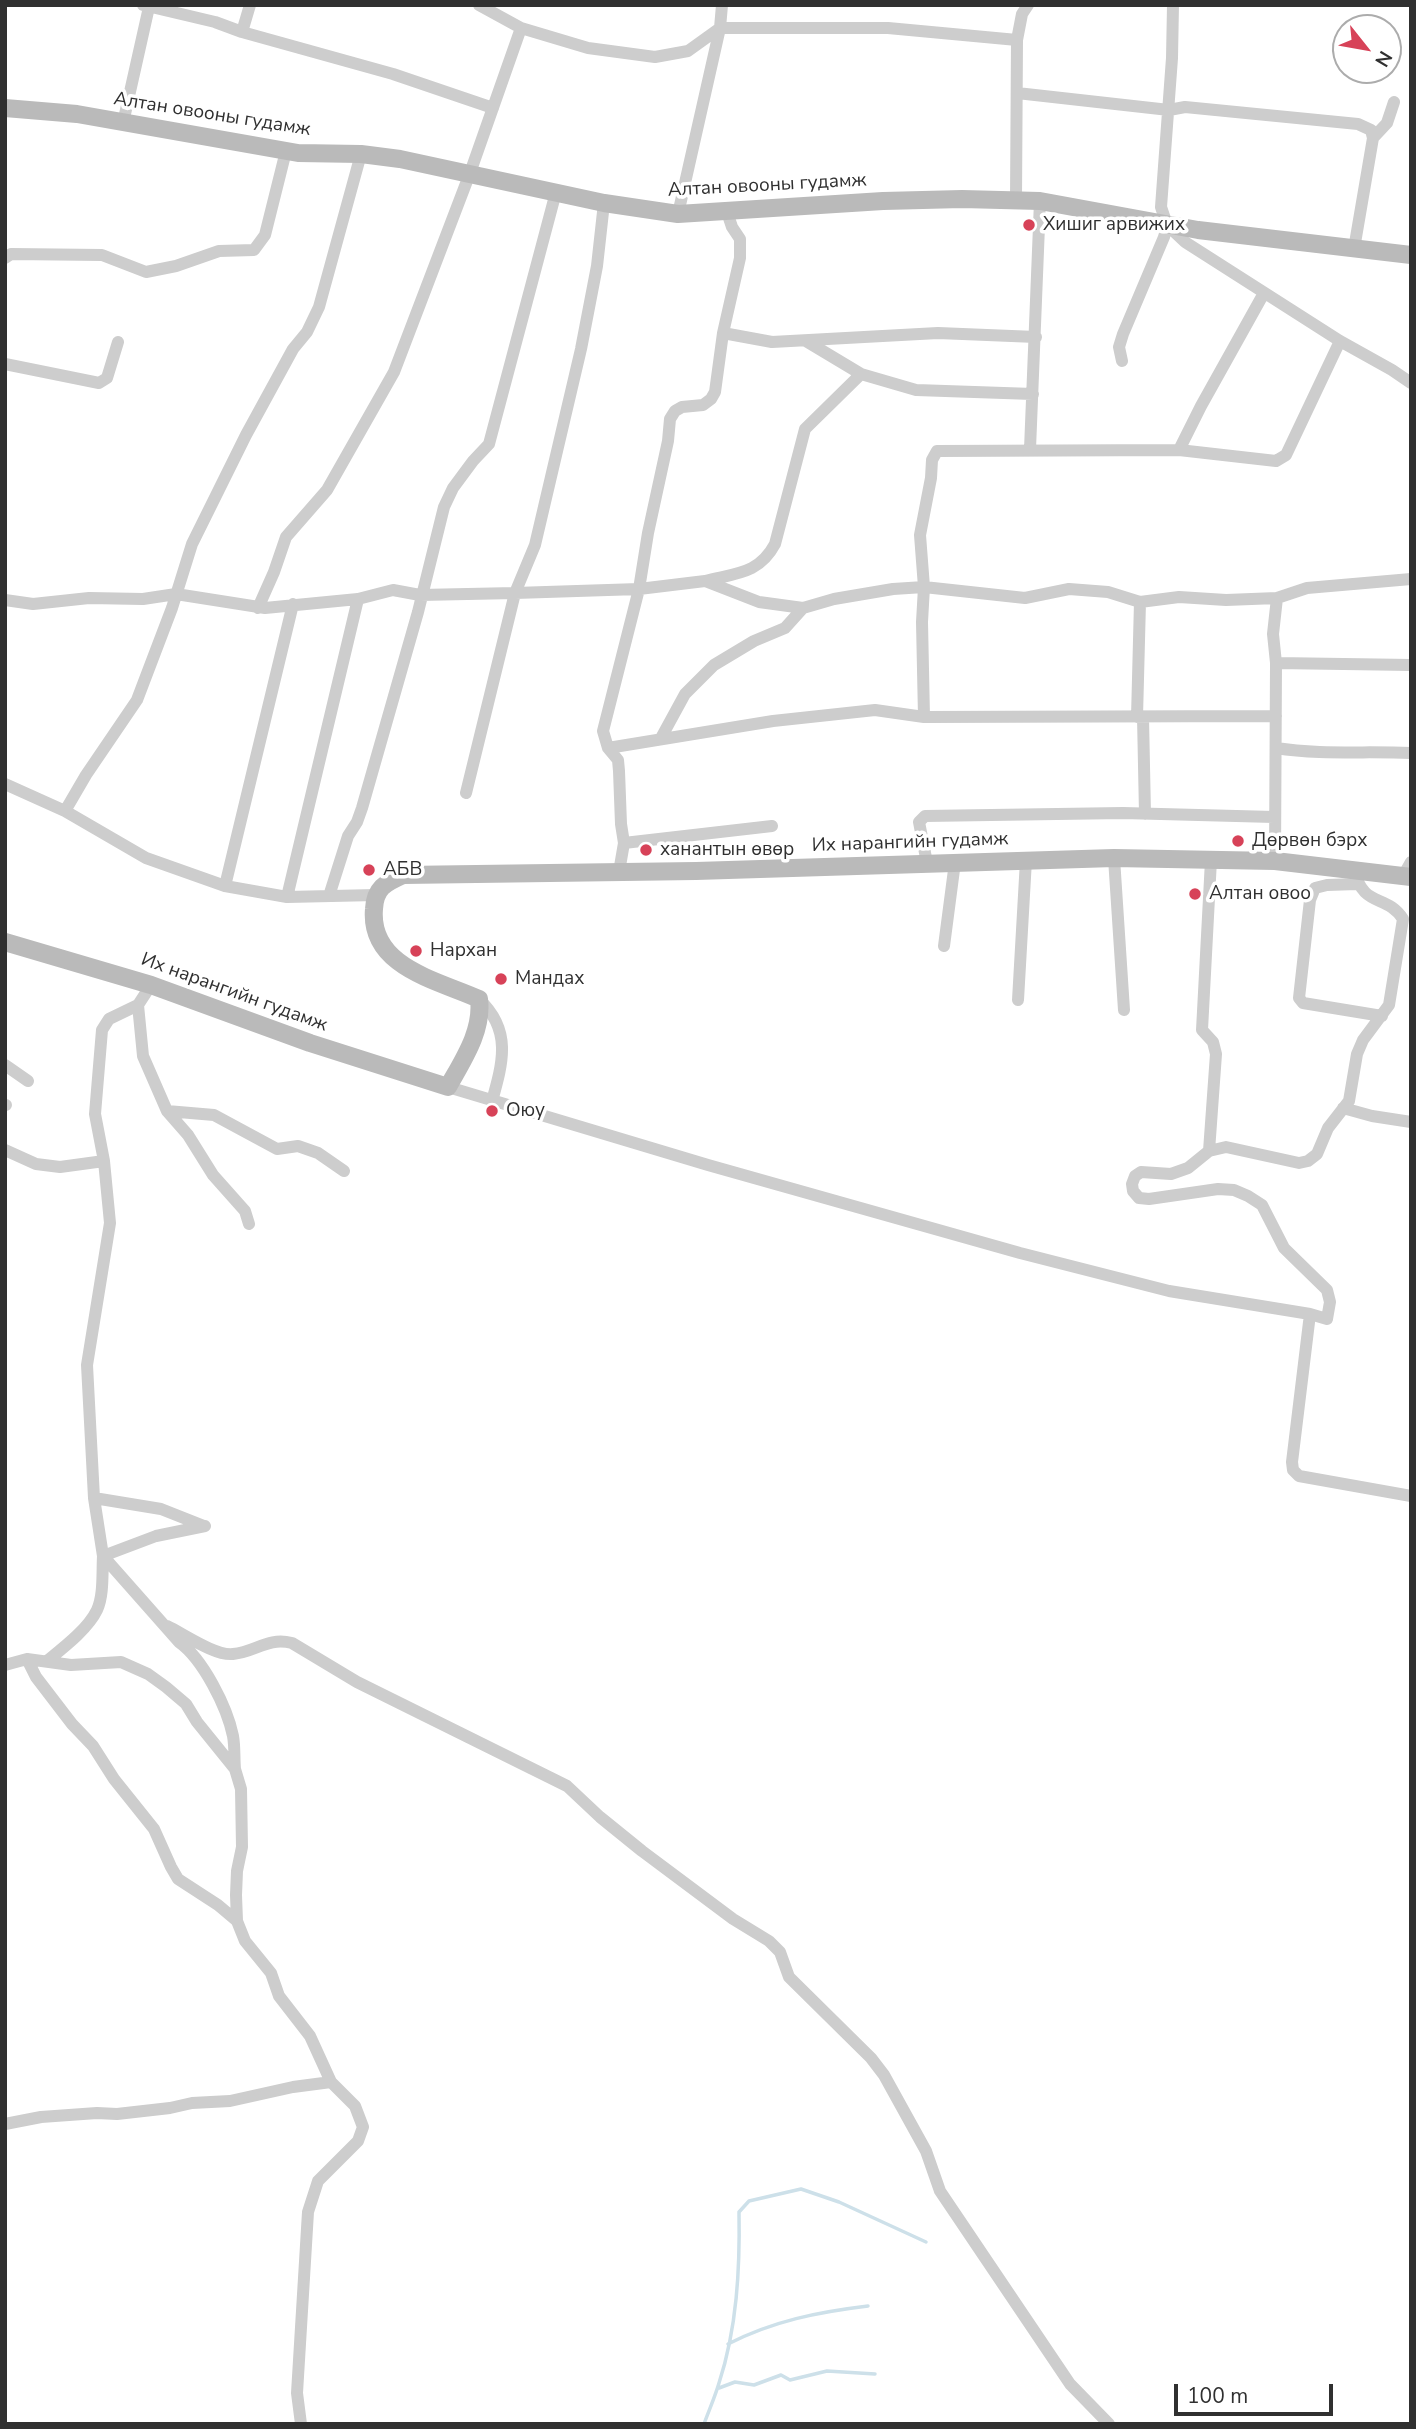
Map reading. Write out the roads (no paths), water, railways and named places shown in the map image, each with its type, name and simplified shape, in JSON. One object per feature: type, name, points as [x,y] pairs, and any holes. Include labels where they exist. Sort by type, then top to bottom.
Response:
[{"type":"main road","name":"Алтан овооны гудамж","points":[[5,108],[77,114],[286,151],[361,154],[400,159],[604,203],[678,214],[883,201],[1016,199],[1040,201],[1167,225],[1411,255]]},
{"type":"main road","name":"Их нарангийн гудамж","points":[[376,895],[380,887],[403,876],[1114,858],[1275,861],[1355,876],[1408,872]]},
{"type":"main road","points":[[376,895],[374,933],[389,956],[404,967],[479,999],[481,1013],[472,1044],[448,1087]]},
{"type":"main road","name":"Их нарангийн гудамж","points":[[5,942],[150,985],[310,1043],[448,1087]]},
{"type":"street","points":[[242,32],[250,5]]},
{"type":"street","points":[[479,5],[521,28],[588,48],[655,57],[688,51],[720,29],[888,28],[1017,40]]},
{"type":"street","points":[[678,214],[720,29],[722,5]]},
{"type":"street","points":[[1016,199],[1017,40],[1021,14],[1028,5]]},
{"type":"street","points":[[1173,5],[1169,110],[1161,207],[1167,225],[1185,242],[1411,383]]},
{"type":"street","points":[[123,123],[146,6],[215,22],[393,74],[493,108]]},
{"type":"street","points":[[258,608],[286,537],[327,490],[394,372],[470,173],[521,28]]},
{"type":"street","points":[[1017,93],[1169,110],[1185,107],[1358,124],[1371,130],[1373,138],[1354,248]]},
{"type":"street","points":[[1373,138],[1387,123],[1394,102]]},
{"type":"street","points":[[5,258],[11,254],[102,255],[146,271],[176,266],[219,251],[254,250],[265,235],[286,151]]},
{"type":"street","points":[[65,811],[137,700],[192,544],[246,435],[319,307],[361,154]]},
{"type":"street","points":[[329,896],[348,835],[362,808],[418,612],[420,595],[444,507],[453,488],[489,444],[556,192]]},
{"type":"street","points":[[1030,449],[1040,201]]},
{"type":"street","points":[[466,793],[515,593],[535,545],[581,349],[597,266],[604,203]]},
{"type":"street","points":[[619,872],[624,843],[620,771],[618,760],[608,748],[603,731],[639,589],[670,419],[675,411],[682,407],[703,405],[715,392],[723,333],[740,258],[740,239],[727,212]]},
{"type":"street","points":[[1122,361],[1119,347],[1167,225]]},
{"type":"street","points":[[1179,450],[1264,293]]},
{"type":"street","points":[[723,333],[772,342],[938,333],[1036,337]]},
{"type":"street","points":[[806,341],[861,374],[916,390],[1033,394]]},
{"type":"street","points":[[924,717],[924,587],[920,535],[932,460],[937,450],[1179,450],[1276,461],[1286,455],[1340,341]]},
{"type":"street","points":[[5,363],[99,383],[107,378],[118,342]]},
{"type":"street","points":[[5,600],[33,604],[89,598],[143,599],[176,594],[258,608],[358,599],[393,590],[420,595],[515,593],[639,589],[705,581],[757,567],[767,559],[775,544],[805,429],[861,374]]},
{"type":"street","points":[[705,581],[759,602],[803,608],[835,598],[924,587],[1025,598],[1069,589],[1108,592],[1140,602],[1179,597],[1226,600],[1277,598],[1307,588],[1411,579]]},
{"type":"street","points":[[1275,861],[1276,663],[1273,634],[1277,598]]},
{"type":"street","points":[[287,897],[358,599]]},
{"type":"street","points":[[1140,602],[1140,717],[1145,814]]},
{"type":"street","points":[[225,886],[293,604]]},
{"type":"street","points":[[661,738],[685,694],[714,666],[754,641],[785,628],[803,608]]},
{"type":"street","points":[[1276,663],[1411,665]]},
{"type":"street","points":[[608,748],[773,721],[875,710],[924,717],[1276,716]]},
{"type":"street","points":[[1276,748],[1316,753],[1411,753]]},
{"type":"street","points":[[5,784],[65,811],[146,858],[225,886],[287,897],[376,895]]},
{"type":"street","points":[[927,863],[919,822],[925,816],[1145,814],[1274,817]]},
{"type":"street","points":[[624,843],[772,826]]},
{"type":"street","points":[[1114,858],[1124,1010]]},
{"type":"street","points":[[1017,1000],[1026,860]]},
{"type":"street","points":[[1209,1152],[1216,1054],[1213,1042],[1202,1030],[1211,860]]},
{"type":"street","points":[[944,946],[956,862]]},
{"type":"street","points":[[448,1087],[1020,1253],[1169,1291],[1327,1319],[1330,1302],[1327,1290],[1284,1248],[1262,1205],[1234,1190],[1218,1189],[1149,1199],[1139,1198],[1133,1191],[1132,1184],[1135,1176],[1142,1172],[1171,1174],[1188,1168],[1209,1152],[1226,1147],[1299,1163],[1308,1161],[1317,1154],[1328,1128],[1349,1101],[1360,1047],[1382,1016],[1389,1005],[1403,919],[1398,912],[1363,892],[1355,876],[1315,888],[1310,900],[1299,998],[1303,1003],[1382,1016]]},
{"type":"street","points":[[47,1661],[78,1635],[97,1610],[102,1584],[103,1556],[94,1498],[87,1365],[110,1223],[104,1161],[95,1114],[102,1030],[109,1019],[138,1005],[150,985]]},
{"type":"street","points":[[479,999],[493,1012],[503,1054],[492,1101]]},
{"type":"street","points":[[138,1005],[143,1056],[167,1111],[188,1135],[214,1175],[245,1211],[249,1224]]},
{"type":"street","points":[[5,1065],[27,1082]]},
{"type":"street","points":[[1343,1108],[1411,1122]]},
{"type":"street","points":[[167,1111],[214,1115],[277,1149],[298,1146],[318,1153],[344,1171]]},
{"type":"street","points":[[5,1150],[36,1164],[48,1166],[104,1161]]},
{"type":"street","points":[[1310,1314],[1293,1470],[1299,1476],[1411,1496]]},
{"type":"street","points":[[94,1498],[161,1509],[205,1526],[156,1536],[103,1556]]},
{"type":"street","points":[[103,1556],[179,1642],[189,1649],[204,1671],[229,1721],[234,1739],[235,1769],[241,1789],[242,1847],[237,1871],[237,1921],[244,1941],[271,1973],[279,1996],[310,2036],[331,2082],[355,2106],[363,2127],[358,2141],[318,2181],[307,2212],[297,2393],[300,2424]]},
{"type":"street","points":[[167,1626],[212,1649],[232,1654],[267,1642],[279,1640],[292,1643],[357,1682],[552,1778],[567,1786],[600,1817],[650,1857],[733,1919],[769,1941],[780,1952],[789,1977],[871,2058],[884,2076],[926,2151],[940,2191],[1070,2384],[1109,2424]]},
{"type":"street","points":[[5,1665],[27,1659],[71,1665],[121,1662],[148,1674],[186,1704],[235,1769]]},
{"type":"street","points":[[27,1659],[36,1677],[72,1724],[93,1746],[114,1779],[154,1829],[178,1879],[237,1921]]},
{"type":"street","points":[[5,2124],[41,2117],[117,2114],[192,2103],[230,2101],[293,2087],[331,2082]]},
{"type":"waterway","points":[[704,2424],[730,2341],[738,2277],[739,2212],[749,2201],[801,2189],[839,2202],[926,2242]]},
{"type":"waterway","points":[[728,2344],[762,2329],[796,2319],[868,2306]]},
{"type":"waterway","points":[[719,2388],[735,2382],[754,2385],[781,2375],[790,2380],[827,2371],[875,2374]]},
{"type":"place","name":"Хишиг арвижих","points":[[1029,225]]},
{"type":"place","name":"Дөрвөн бэрх","points":[[1238,841]]},
{"type":"place","name":"ханантын өвөр","points":[[646,850]]},
{"type":"place","name":"АБВ","points":[[369,870]]},
{"type":"place","name":"Алтан овоо","points":[[1195,894]]},
{"type":"place","name":"Нархан","points":[[416,951]]},
{"type":"place","name":"Мандах","points":[[501,979]]},
{"type":"place","name":"Оюу","points":[[492,1111]]}]
